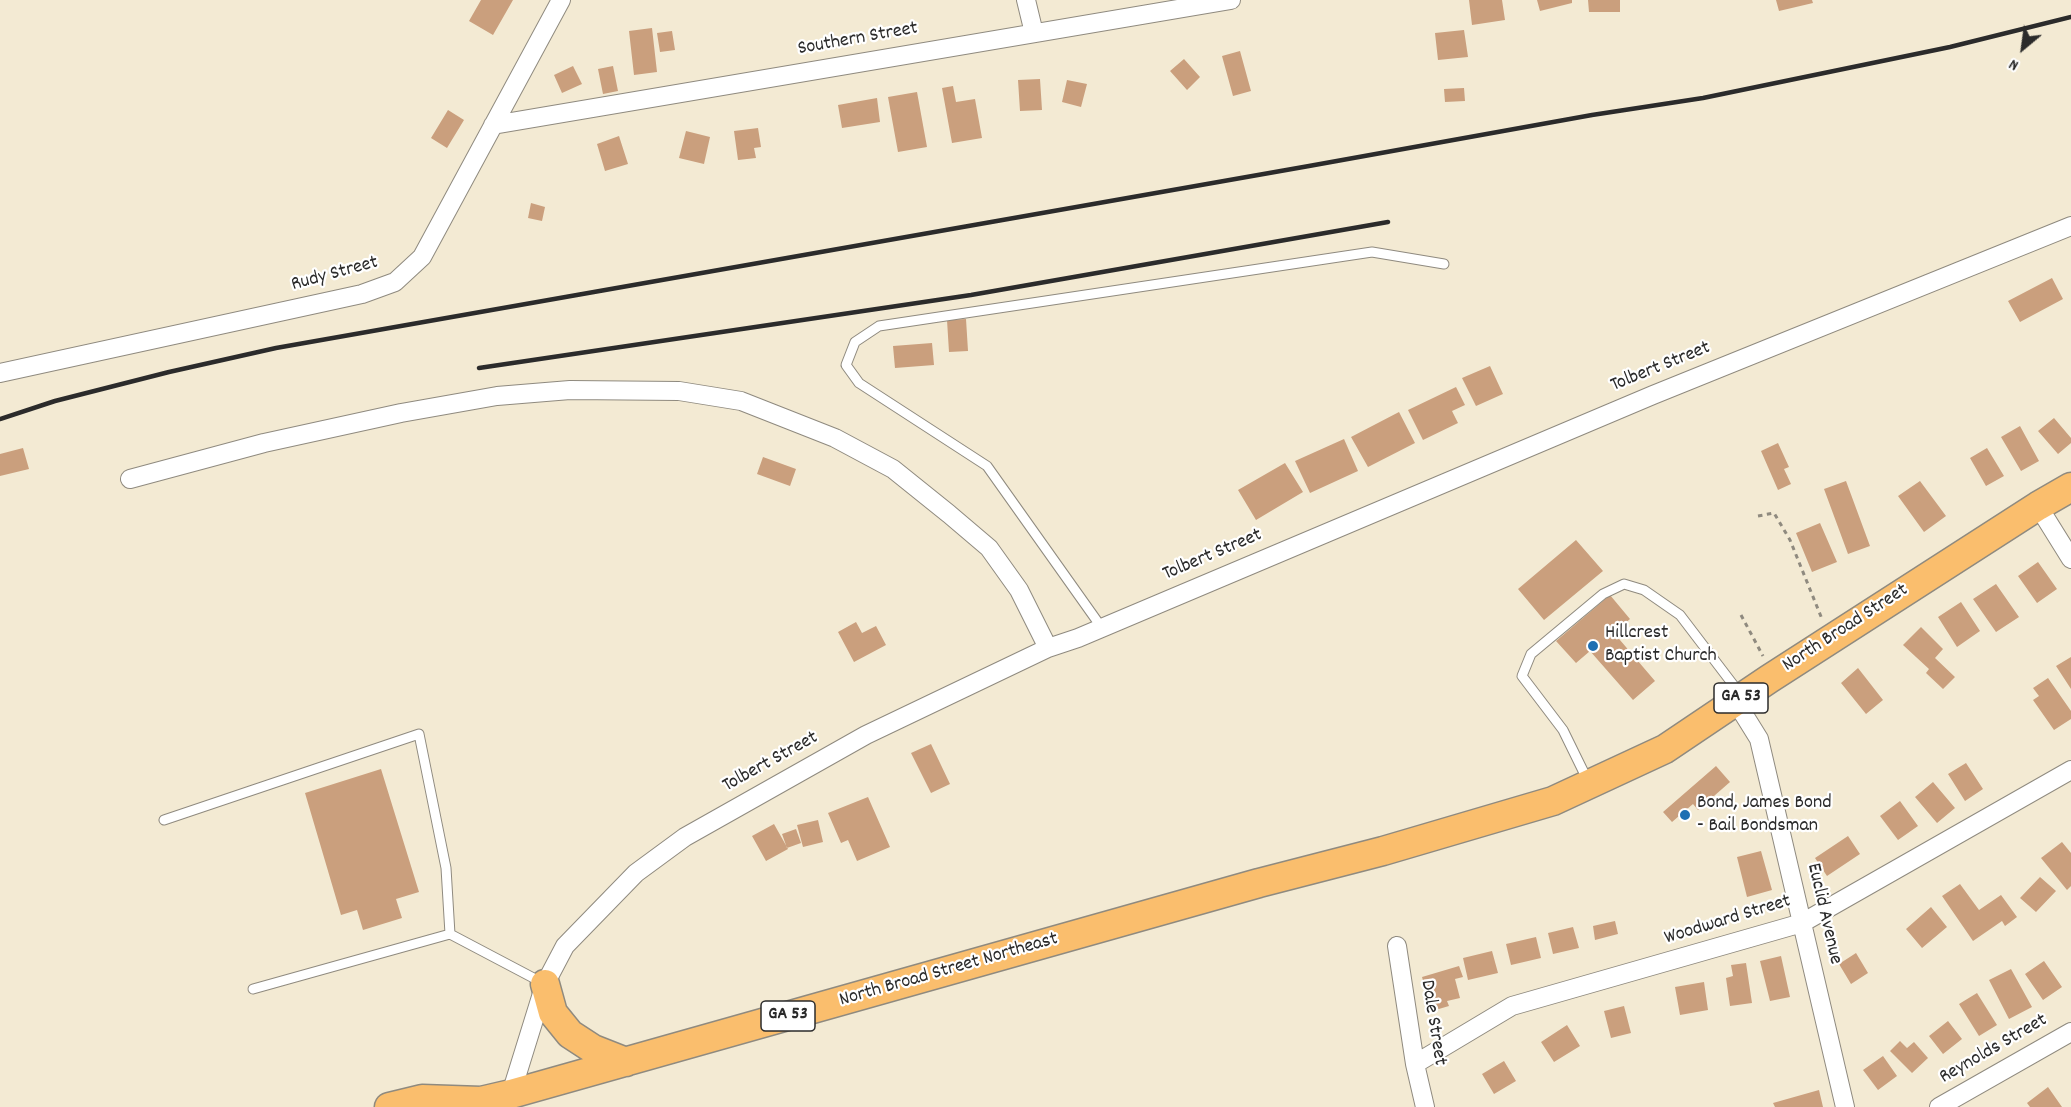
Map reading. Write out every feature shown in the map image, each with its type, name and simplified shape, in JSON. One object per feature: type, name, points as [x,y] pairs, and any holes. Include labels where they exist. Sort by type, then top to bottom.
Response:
[{"type":"main road","name":"North Broad Street","points":[[1383,851],[1552,801],[1665,749],[1774,675],[2071,487]]},
{"type":"main road","name":"North Broad Street Northeast","points":[[493,1102],[1095,929],[1383,851]]},
{"type":"main road","points":[[545,984],[554,1013],[570,1034],[593,1049],[626,1062]]},
{"type":"main road","name":"GA 53","points":[[389,1107],[422,1099],[493,1102]]},
{"type":"street","name":"Rudy Street","points":[[0,373],[362,294],[395,282],[422,257],[561,0]]},
{"type":"street","points":[[1026,0],[1034,33]]},
{"type":"street","name":"Southern Street","points":[[493,125],[1230,0]]},
{"type":"street","name":"Tolbert Street","points":[[493,1102],[545,984],[565,946],[636,873],[685,837],[866,735],[1048,648],[1102,628],[1653,395],[2071,226]]},
{"type":"street","points":[[130,479],[264,443],[401,413],[497,396],[570,390],[679,391],[741,401],[835,438],[893,469],[949,513],[989,548],[1019,590],[1048,648]]},
{"type":"street","points":[[2038,506],[2071,559]]},
{"type":"street","name":"Euclid Avenue","points":[[1739,699],[1759,739],[1845,1107]]},
{"type":"street","name":"Woodward Street","points":[[1415,1064],[1512,1006],[1802,923],[2071,770]]},
{"type":"street","name":"Dale Street","points":[[1397,946],[1415,1064],[1425,1107]]},
{"type":"street","name":"Reynolds Street","points":[[1940,1107],[2071,1032]]},
{"type":"lane","points":[[1102,628],[987,466],[859,382],[846,365],[855,342],[879,326],[1372,252],[1444,264]]},
{"type":"lane","points":[[1590,784],[1563,730],[1522,676],[1531,654],[1603,594],[1624,584],[1644,590],[1680,615],[1739,699]]},
{"type":"lane","points":[[164,820],[418,734],[446,868],[450,934]]},
{"type":"lane","points":[[253,989],[450,934],[545,984]]},
{"type":"path","points":[[1758,516],[1774,513],[1791,540],[1830,640]]},
{"type":"path","points":[[1741,615],[1774,675]]},
{"type":"building","points":[[481,0],[513,0],[493,35],[469,21]]},
{"type":"building","points":[[1469,0],[1502,0],[1505,20],[1472,25]]},
{"type":"building","points":[[1537,0],[1572,0],[1572,3],[1540,11]]},
{"type":"building","points":[[1588,0],[1620,0],[1620,12],[1589,12]]},
{"type":"building","points":[[1776,0],[1812,0],[1813,3],[1779,11]]},
{"type":"building","points":[[652,28],[657,72],[634,75],[629,31]]},
{"type":"building","points":[[1464,30],[1468,57],[1438,60],[1435,33]]},
{"type":"building","points":[[672,31],[675,50],[660,52],[657,33]]},
{"type":"building","points":[[1240,51],[1251,91],[1233,96],[1222,56]]},
{"type":"building","points":[[1184,59],[1200,77],[1187,90],[1170,71]]},
{"type":"building","points":[[573,66],[582,84],[562,93],[554,75]]},
{"type":"building","points":[[613,66],[618,91],[603,94],[598,69]]},
{"type":"building","points":[[1040,79],[1042,110],[1020,111],[1018,80]]},
{"type":"building","points":[[1067,80],[1087,84],[1081,107],[1062,102]]},
{"type":"building","points":[[953,86],[956,102],[975,99],[982,138],[952,143],[942,88]]},
{"type":"building","points":[[1464,88],[1465,101],[1445,102],[1444,89]]},
{"type":"building","points":[[917,92],[927,147],[898,152],[888,97]]},
{"type":"building","points":[[877,98],[880,122],[842,128],[838,105]]},
{"type":"building","points":[[448,110],[464,120],[447,148],[431,138]]},
{"type":"building","points":[[758,128],[761,147],[754,148],[756,158],[738,160],[734,131]]},
{"type":"building","points":[[686,131],[710,137],[704,164],[679,158]]},
{"type":"building","points":[[619,136],[628,164],[605,171],[597,144]]},
{"type":"building","points":[[531,203],[545,207],[542,221],[528,218]]},
{"type":"building","points":[[2052,278],[2063,299],[2020,322],[2008,301]]},
{"type":"building","points":[[966,319],[968,351],[949,352],[947,320]]},
{"type":"building","points":[[932,343],[934,365],[895,368],[893,346]]},
{"type":"building","points":[[1490,366],[1503,394],[1476,406],[1462,378]]},
{"type":"building","points":[[1456,387],[1465,405],[1452,411],[1458,423],[1423,440],[1408,410]]},
{"type":"building","points":[[1399,412],[1415,443],[1368,467],[1351,437]]},
{"type":"building","points":[[2054,418],[2071,438],[2071,443],[2058,454],[2038,431]]},
{"type":"building","points":[[2020,426],[2039,461],[2021,471],[2001,437]]},
{"type":"building","points":[[1344,439],[1358,471],[1310,493],[1295,461]]},
{"type":"building","points":[[1778,443],[1789,467],[1784,469],[1791,484],[1778,490],[1761,451]]},
{"type":"building","points":[[23,448],[29,469],[0,476],[0,454]]},
{"type":"building","points":[[1987,448],[2004,476],[1986,486],[1970,458]]},
{"type":"building","points":[[763,457],[796,469],[790,486],[757,474]]},
{"type":"building","points":[[1285,463],[1303,492],[1256,520],[1238,490]]},
{"type":"building","points":[[1846,481],[1870,546],[1848,554],[1824,489]]},
{"type":"building","points":[[1920,481],[1946,516],[1924,532],[1898,496]]},
{"type":"building","points":[[1820,523],[1837,562],[1812,572],[1796,533]]},
{"type":"building","points":[[1576,540],[1603,571],[1544,620],[1518,589]]},
{"type":"building","points":[[2038,562],[2057,589],[2037,603],[2018,576]]},
{"type":"building","points":[[1996,584],[2019,617],[1996,632],[1973,599]]},
{"type":"building","name":"Hillcrest Baptist Church","points":[[1610,595],[1630,619],[1614,633],[1655,681],[1633,700],[1590,651],[1576,663],[1556,641]]},
{"type":"building","points":[[1961,602],[1980,631],[1957,647],[1938,617]]},
{"type":"building","points":[[856,622],[862,633],[876,626],[886,645],[854,662],[838,632]]},
{"type":"building","points":[[1921,627],[1943,649],[1935,658],[1955,677],[1943,689],[1926,673],[1929,669],[1903,645]]},
{"type":"building","points":[[2071,657],[2071,689],[2056,666]]},
{"type":"building","points":[[1858,668],[1883,700],[1866,714],[1841,683]]},
{"type":"building","points":[[2048,678],[2071,711],[2071,719],[2054,730],[2033,700],[2039,696],[2033,688]]},
{"type":"building","points":[[931,744],[950,784],[931,793],[911,753]]},
{"type":"building","points":[[1966,763],[1983,789],[1965,801],[1948,774]]},
{"type":"building","points":[[1716,766],[1730,782],[1698,810],[1693,804],[1672,822],[1663,812]]},
{"type":"building","points":[[381,769],[419,892],[396,899],[402,918],[363,930],[357,910],[341,915],[305,793]]},
{"type":"building","points":[[1933,782],[1955,808],[1937,823],[1915,797]]},
{"type":"building","points":[[868,797],[890,847],[857,861],[848,840],[841,843],[828,813]]},
{"type":"building","points":[[1900,801],[1918,826],[1898,840],[1880,816]]},
{"type":"building","points":[[818,820],[823,842],[803,847],[797,825]]},
{"type":"building","points":[[774,824],[788,849],[766,861],[752,836]]},
{"type":"building","points":[[796,829],[801,843],[787,848],[782,834]]},
{"type":"building","points":[[1848,836],[1860,854],[1827,876],[1815,858]]},
{"type":"building","points":[[2062,842],[2071,853],[2071,886],[2067,890],[2041,858]]},
{"type":"building","points":[[1761,851],[1772,890],[1747,897],[1737,857]]},
{"type":"building","points":[[2040,877],[2056,891],[2036,912],[2020,898]]},
{"type":"building","points":[[1960,884],[1979,910],[2001,895],[2017,917],[2005,926],[2002,921],[1973,941],[1942,896]]},
{"type":"building","points":[[1931,907],[1947,927],[1922,948],[1906,929]]},
{"type":"building","points":[[1615,921],[1618,934],[1595,940],[1593,926]]},
{"type":"building","points":[[1573,927],[1579,948],[1553,954],[1548,933]]},
{"type":"building","points":[[1536,937],[1541,958],[1511,965],[1506,944]]},
{"type":"building","points":[[1492,951],[1498,973],[1468,980],[1463,958]]},
{"type":"building","points":[[1856,953],[1868,973],[1851,984],[1839,964]]},
{"type":"building","points":[[1781,956],[1790,997],[1770,1001],[1760,961]]},
{"type":"building","points":[[2044,961],[2062,987],[2043,1000],[2025,974]]},
{"type":"building","points":[[1746,963],[1752,1003],[1730,1006],[1726,978],[1733,976],[1731,965]]},
{"type":"building","points":[[1459,966],[1463,977],[1455,979],[1460,998],[1447,1001],[1449,1006],[1432,1011],[1422,977]]},
{"type":"building","points":[[2011,969],[2032,1007],[2009,1019],[1989,980]]},
{"type":"building","points":[[1704,982],[1708,1010],[1680,1015],[1675,987]]},
{"type":"building","points":[[1977,993],[1997,1025],[1979,1036],[1959,1004]]},
{"type":"building","points":[[1624,1006],[1631,1033],[1611,1038],[1604,1011]]},
{"type":"building","points":[[1948,1021],[1962,1039],[1943,1054],[1929,1036]]},
{"type":"building","points":[[1567,1025],[1580,1046],[1554,1062],[1541,1042]]},
{"type":"building","points":[[1900,1041],[1907,1048],[1914,1042],[1928,1058],[1912,1073],[1890,1051]]},
{"type":"building","points":[[1883,1056],[1897,1076],[1878,1090],[1863,1070]]},
{"type":"building","points":[[1504,1061],[1516,1081],[1494,1094],[1482,1074]]},
{"type":"building","points":[[2048,1087],[2062,1107],[2030,1107],[2027,1103]]},
{"type":"building","points":[[1819,1090],[1823,1107],[1775,1107],[1773,1103]]},
{"type":"railway","points":[[0,419],[55,401],[276,348],[1592,115],[1703,98],[1950,47],[2071,17]]},
{"type":"railway","points":[[479,368],[971,295],[1388,222]]},
{"type":"place","name":"Hillcrest Baptist Church","points":[[1593,646]]},
{"type":"place","name":"Bond, James Bond - Bail Bondsman","points":[[1685,815]]}]
